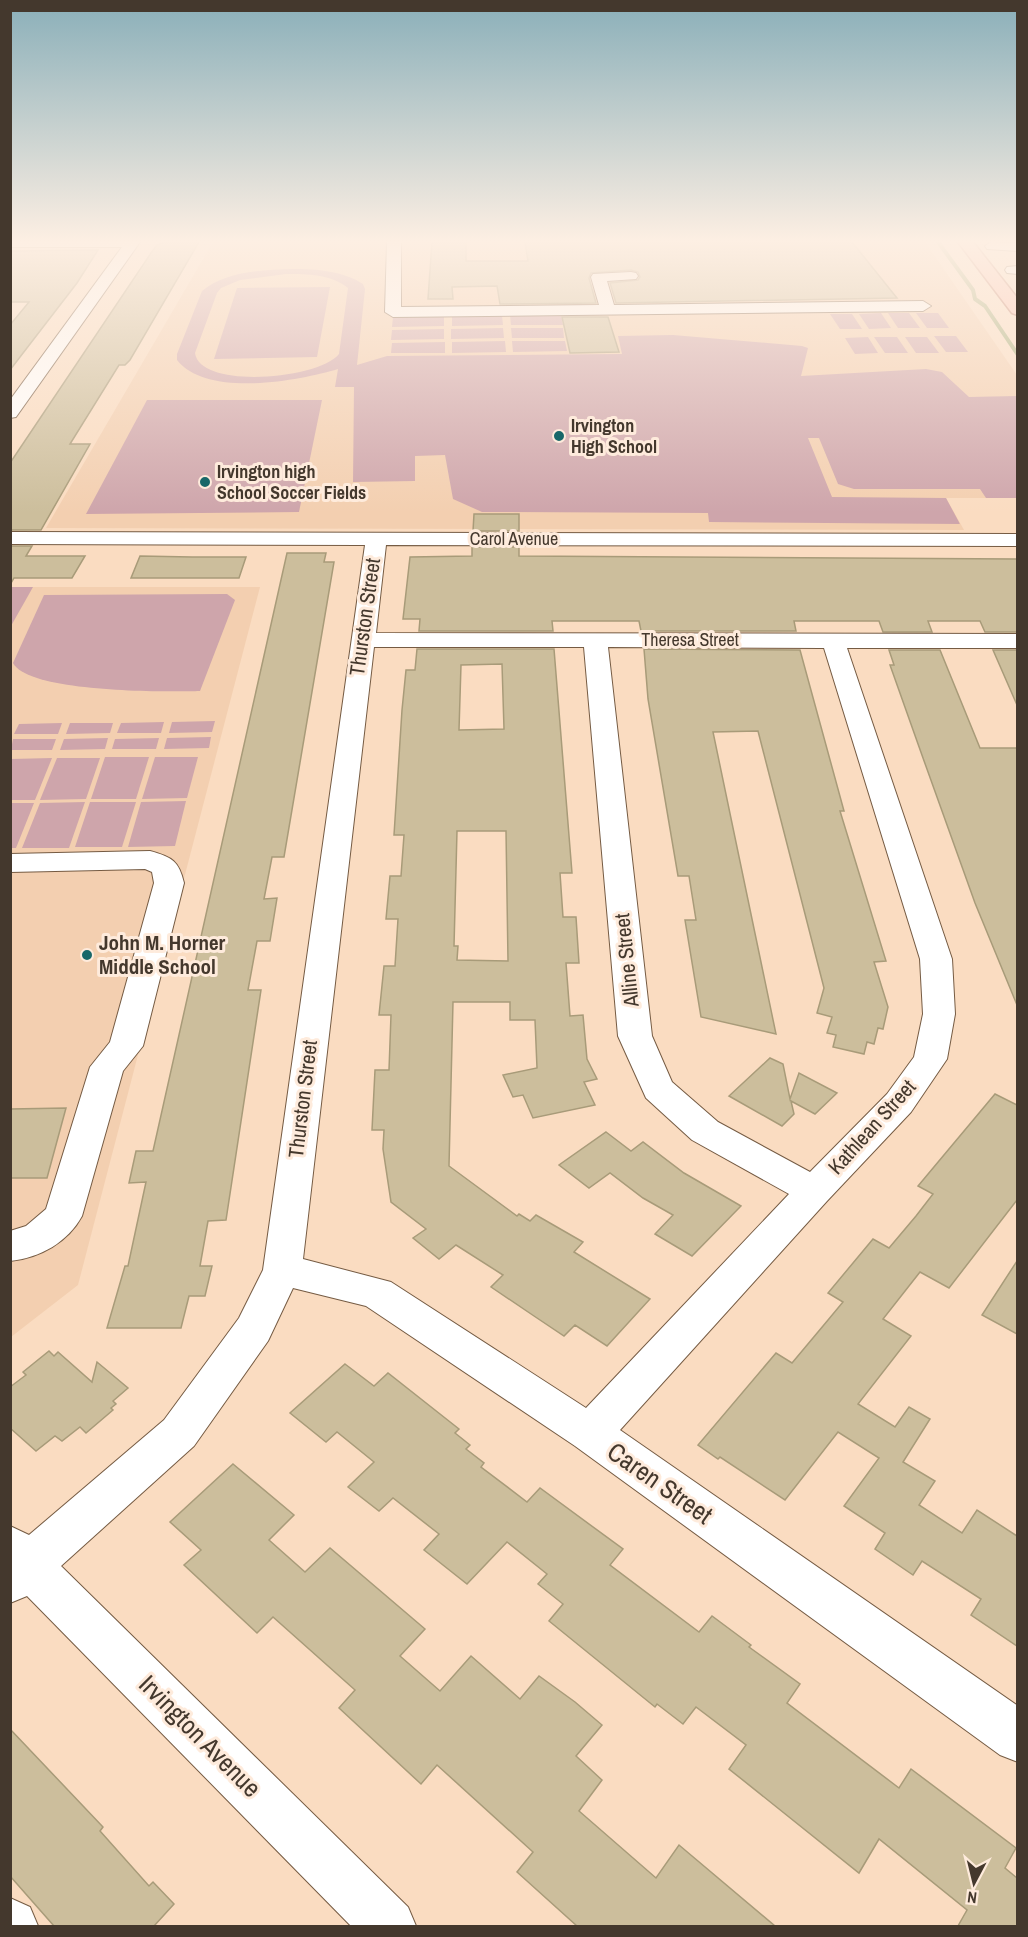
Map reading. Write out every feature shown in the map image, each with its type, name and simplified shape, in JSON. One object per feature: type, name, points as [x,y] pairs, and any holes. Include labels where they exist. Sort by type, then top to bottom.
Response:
[{"type":"street","points":[[10,413],[68,332]]},
{"type":"street","name":"Carol Avenue","points":[[10,538],[1017,540]]},
{"type":"street","name":"Thurston Street","points":[[17,1564],[179,1433],[254,1329],[282,1270],[376,539]]},
{"type":"street","name":"Alline Street","points":[[595,639],[635,1036],[658,1089],[705,1131],[814,1191]]},
{"type":"street","name":"Theresa Street","points":[[362,640],[1017,641]]},
{"type":"street","name":"Kathlean Street","points":[[590,1433],[814,1191],[899,1103],[930,1059],[939,1014],[936,959],[833,640]]},
{"type":"street","points":[[10,862],[150,860],[166,868],[169,883],[126,1046],[107,1067],[63,1216],[47,1234],[17,1246],[10,1246]]},
{"type":"street","name":"Caren Street","points":[[282,1270],[377,1293],[590,1433],[1017,1737]]},
{"type":"street","name":"Irvington Avenue","points":[[17,1564],[389,1926]]},
{"type":"shaded area","name":"Irvington High School","points":[[160,332],[988,332],[1017,375],[1017,498],[946,498],[964,530],[46,528]]},
{"type":"shaded area","points":[[186,332],[203,332],[195,353],[202,365],[217,372],[262,377],[309,370],[328,363],[339,354],[342,332],[360,332],[357,365],[387,356],[622,354],[618,336],[673,335],[802,346],[808,348],[801,376],[926,369],[942,372],[969,397],[1017,396],[1017,498],[986,498],[980,489],[854,489],[838,484],[819,438],[808,438],[832,497],[946,498],[960,524],[709,522],[708,513],[482,512],[453,499],[445,455],[415,456],[415,481],[353,482],[354,387],[335,387],[338,369],[300,378],[231,383],[209,379],[191,372],[177,360]]},
{"type":"shaded area","points":[[223,332],[322,332],[317,357],[214,359]]},
{"type":"shaded area","points":[[392,332],[444,332],[444,339],[391,340]]},
{"type":"shaded area","points":[[451,332],[503,332],[504,338],[451,339]]},
{"type":"shaded area","points":[[511,332],[563,332],[564,338],[512,338]]},
{"type":"shaded area","points":[[934,336],[956,336],[968,352],[946,352]]},
{"type":"shaded area","points":[[868,337],[878,353],[855,354],[845,338]]},
{"type":"shaded area","points":[[874,337],[897,337],[908,353],[885,353]]},
{"type":"shaded area","points":[[905,337],[927,337],[939,353],[916,353]]},
{"type":"shaded area","points":[[505,341],[506,352],[452,353],[452,342]]},
{"type":"shaded area","points":[[512,341],[565,341],[567,351],[513,352]]},
{"type":"shaded area","points":[[445,342],[445,353],[391,353],[392,343]]},
{"type":"shaded area","name":"Irvington high School Soccer Fields","points":[[147,400],[322,400],[299,512],[86,514]]},
{"type":"shaded area","name":"John M. Horner Middle School","points":[[10,587],[260,587],[78,1285],[11,1337]]},
{"type":"shaded area","points":[[10,587],[33,587],[11,626]]},
{"type":"shaded area","points":[[227,594],[235,600],[200,691],[100,689],[70,685],[24,673],[13,663],[44,595]]},
{"type":"shaded area","points":[[215,721],[212,732],[169,733],[172,722]]},
{"type":"shaded area","points":[[164,722],[161,733],[117,733],[121,723]]},
{"type":"shaded area","points":[[62,723],[58,734],[14,734],[19,724]]},
{"type":"shaded area","points":[[70,723],[113,723],[110,733],[66,734]]},
{"type":"shaded area","points":[[211,737],[209,748],[164,749],[167,738]]},
{"type":"shaded area","points":[[108,738],[105,749],[60,750],[64,739]]},
{"type":"shaded area","points":[[159,738],[156,749],[112,749],[115,739]]},
{"type":"shaded area","points":[[13,739],[56,739],[52,750],[11,750]]},
{"type":"shaded area","points":[[105,757],[149,757],[136,799],[91,799]]},
{"type":"shaded area","points":[[155,757],[198,757],[187,798],[142,799]]},
{"type":"shaded area","points":[[52,758],[35,800],[11,800],[11,759]]},
{"type":"shaded area","points":[[57,758],[100,758],[86,799],[40,800]]},
{"type":"shaded area","points":[[186,801],[175,846],[128,847],[141,802]]},
{"type":"shaded area","points":[[85,802],[69,848],[22,848],[40,803]]},
{"type":"shaded area","points":[[90,802],[136,802],[122,847],[75,847]]},
{"type":"shaded area","points":[[11,803],[34,803],[16,848],[11,848]]},
{"type":"building","points":[[10,332],[39,332],[10,370]]},
{"type":"building","points":[[98,332],[146,332],[130,360],[125,365],[119,365],[70,444],[90,444],[41,530],[10,530],[10,463]]},
{"type":"building","points":[[565,332],[613,332],[619,352],[570,353]]},
{"type":"building","points":[[474,514],[519,514],[519,531],[473,531]]},
{"type":"building","points":[[10,546],[32,546],[26,556],[85,556],[72,578],[14,578],[10,585]]},
{"type":"building","points":[[472,547],[519,547],[519,556],[1017,559],[1017,632],[985,632],[980,621],[928,621],[932,632],[883,632],[879,621],[794,621],[796,631],[641,631],[639,621],[552,621],[553,631],[419,631],[420,619],[403,619],[410,557],[472,556]]},
{"type":"building","points":[[287,553],[326,553],[324,562],[334,562],[284,857],[272,857],[264,899],[277,898],[270,941],[257,941],[248,990],[261,990],[226,1220],[208,1221],[200,1266],[212,1266],[205,1296],[189,1296],[181,1328],[107,1328],[125,1266],[128,1266],[146,1182],[129,1183],[136,1151],[153,1151]]},
{"type":"building","points":[[140,556],[246,557],[239,578],[131,578]]},
{"type":"building","points":[[417,649],[554,649],[572,873],[560,873],[563,917],[576,917],[579,963],[566,963],[570,1016],[583,1015],[587,1059],[597,1079],[584,1082],[595,1105],[533,1118],[523,1095],[513,1097],[503,1075],[537,1068],[535,1020],[510,1020],[510,1002],[453,1002],[449,1166],[517,1216],[519,1214],[530,1221],[536,1215],[583,1242],[574,1252],[650,1299],[607,1346],[575,1325],[564,1336],[534,1316],[491,1287],[503,1275],[456,1245],[439,1259],[413,1238],[426,1229],[391,1202],[383,1149],[384,1130],[372,1130],[375,1070],[389,1070],[391,1015],[379,1015],[384,966],[395,966],[398,919],[386,919],[390,876],[401,876],[404,835],[394,835],[402,710],[406,670],[415,670]],"holes":[[[502,664],[504,729],[459,730],[461,665]],[[457,831],[506,831],[508,961],[457,960],[458,946],[454,946]]]},
{"type":"building","points":[[644,649],[800,650],[844,811],[840,811],[886,961],[874,962],[888,1007],[883,1029],[878,1028],[874,1044],[867,1042],[864,1054],[833,1047],[836,1035],[827,1033],[832,1017],[817,1013],[824,988],[758,731],[713,732],[776,1034],[701,1017],[685,920],[696,920],[689,876],[678,876],[648,699]]},
{"type":"building","points":[[889,650],[940,650],[980,748],[1017,748],[1017,1005],[975,903],[890,665],[894,665]]},
{"type":"building","points":[[993,650],[1017,650],[1017,705]]},
{"type":"building","points":[[770,1058],[783,1064],[790,1099],[799,1073],[837,1093],[815,1114],[791,1101],[794,1114],[782,1126],[729,1096]]},
{"type":"building","points":[[995,1094],[1017,1105],[1017,1200],[949,1288],[920,1272],[883,1319],[911,1336],[858,1404],[895,1427],[909,1407],[930,1419],[903,1462],[935,1481],[919,1505],[962,1533],[977,1510],[1017,1536],[1017,1646],[971,1615],[981,1599],[922,1561],[913,1575],[875,1549],[885,1533],[844,1506],[879,1458],[838,1432],[785,1500],[698,1445],[776,1353],[792,1363],[843,1302],[828,1293],[873,1239],[889,1248],[916,1216],[933,1194],[918,1186]]},
{"type":"building","points":[[66,1108],[47,1178],[10,1178],[10,1109]]},
{"type":"building","points":[[606,1132],[631,1151],[643,1142],[684,1173],[741,1206],[692,1256],[655,1234],[673,1215],[643,1198],[610,1173],[589,1188],[559,1165]]},
{"type":"building","points":[[1017,1261],[1017,1334],[982,1315]]},
{"type":"building","points":[[49,1351],[54,1356],[58,1352],[92,1382],[97,1362],[128,1388],[113,1401],[116,1404],[111,1408],[113,1410],[86,1433],[80,1427],[62,1441],[55,1436],[36,1451],[10,1428],[10,1387],[26,1375],[23,1372]]},
{"type":"building","points":[[345,1364],[374,1386],[388,1373],[459,1429],[455,1433],[470,1445],[466,1449],[484,1463],[481,1467],[527,1502],[540,1488],[623,1549],[610,1565],[699,1632],[712,1616],[751,1645],[749,1647],[800,1684],[787,1703],[899,1788],[911,1769],[1016,1848],[1005,1868],[1017,1878],[1017,1926],[958,1926],[967,1910],[879,1839],[859,1873],[729,1769],[746,1745],[696,1707],[683,1724],[657,1704],[655,1707],[549,1621],[563,1604],[538,1584],[547,1574],[507,1542],[467,1584],[424,1550],[439,1534],[393,1498],[379,1511],[348,1487],[374,1462],[337,1432],[326,1442],[290,1413]]},
{"type":"building","points":[[233,1464],[294,1515],[269,1540],[305,1572],[330,1548],[425,1629],[400,1656],[440,1691],[471,1656],[520,1699],[539,1676],[602,1725],[576,1756],[602,1780],[579,1811],[656,1878],[679,1845],[775,1926],[577,1926],[517,1872],[533,1852],[437,1765],[421,1784],[339,1708],[355,1690],[273,1617],[257,1633],[184,1565],[201,1550],[170,1522]]},
{"type":"building","points":[[10,1729],[103,1827],[100,1831],[149,1886],[153,1882],[174,1904],[154,1926],[54,1926],[10,1876]]},
{"type":"waterway","points":[[1003,332],[1018,355]]},
{"type":"place","name":"Irvington High School","points":[[559,436]]},
{"type":"place","name":"Irvington high School Soccer Fields","points":[[205,482]]},
{"type":"place","name":"John M. Horner Middle School","points":[[87,955]]}]
